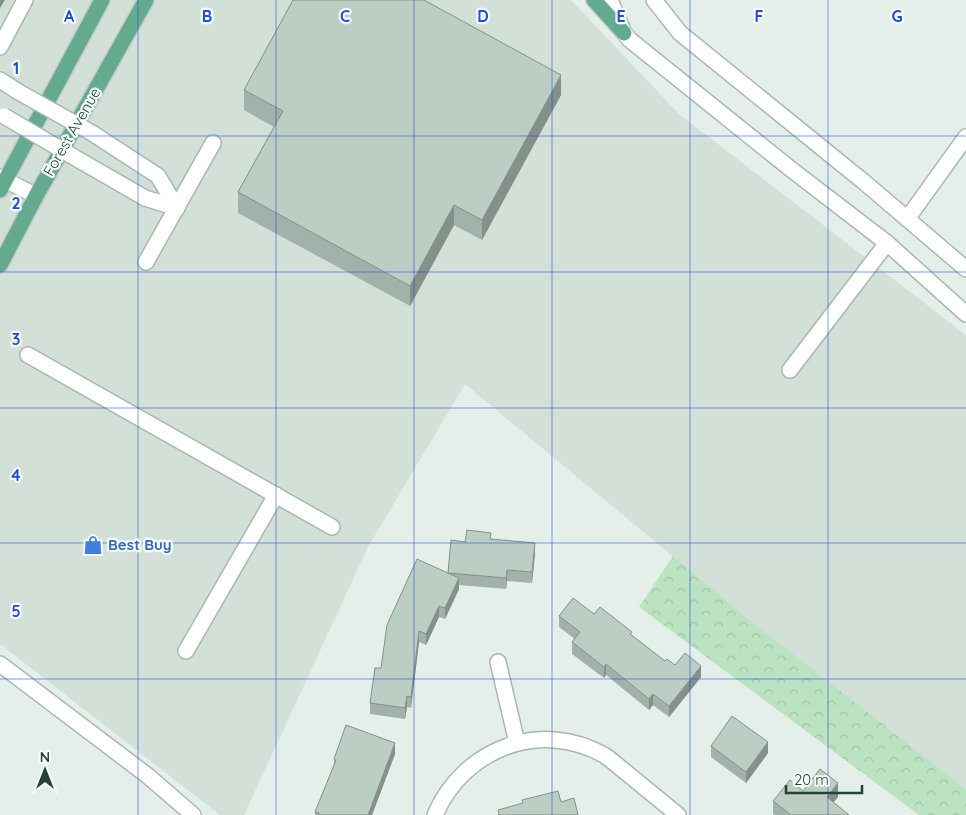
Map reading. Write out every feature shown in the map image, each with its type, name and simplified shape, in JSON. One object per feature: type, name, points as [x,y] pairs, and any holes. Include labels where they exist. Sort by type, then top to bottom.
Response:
[{"type":"main road","points":[[2,182],[102,0]]},
{"type":"main road","name":"Forest Avenue","points":[[0,265],[36,196],[146,0]]},
{"type":"main road","points":[[594,0],[624,33]]},
{"type":"street","points":[[0,46],[25,0]]},
{"type":"street","points":[[610,0],[624,33],[792,170],[887,243],[966,314]]},
{"type":"street","points":[[654,0],[680,33],[966,269]]},
{"type":"street","points":[[0,80],[92,133],[158,176],[176,208]]},
{"type":"street","points":[[2,114],[145,198],[176,208]]},
{"type":"street","points":[[907,219],[966,137]]},
{"type":"street","points":[[146,262],[213,143]]},
{"type":"street","points":[[2,182],[36,196]]},
{"type":"street","points":[[790,370],[887,243]]},
{"type":"street","points":[[28,355],[332,527]]},
{"type":"street","points":[[186,651],[276,495]]},
{"type":"street","points":[[498,662],[518,742]]},
{"type":"street","points":[[0,664],[148,776],[193,815]]},
{"type":"street","points":[[435,815],[451,787],[470,766],[493,752],[518,742],[552,740],[580,745],[604,756],[678,815]]},
{"type":"shaded area","points":[[0,0],[571,0],[680,115],[966,335],[966,789],[746,617],[465,384],[368,547],[244,815],[220,815],[0,644]]},
{"type":"green space","points":[[673,556],[746,617],[966,789],[966,815],[919,815],[639,607]]},
{"type":"building","points":[[293,0],[424,0],[561,75],[482,220],[454,205],[410,286],[238,192],[283,111],[244,90]]},
{"type":"building","points":[[467,530],[491,533],[490,539],[535,543],[532,572],[507,570],[506,578],[448,573],[451,540],[465,542]]},
{"type":"building","points":[[417,559],[459,578],[445,608],[439,606],[426,634],[419,631],[411,697],[407,696],[405,708],[370,703],[375,668],[381,668],[387,625]]},
{"type":"building","points":[[573,598],[594,614],[600,607],[632,632],[630,634],[665,661],[667,659],[675,665],[685,653],[701,666],[669,706],[653,694],[649,699],[606,664],[604,667],[572,642],[580,632],[559,616]]},
{"type":"building","points":[[732,716],[768,742],[746,772],[711,746]]},
{"type":"building","points":[[346,725],[395,743],[368,815],[319,815],[319,813],[315,812],[336,760],[334,759]]},
{"type":"building","points":[[820,769],[838,783],[827,797],[849,815],[791,815],[773,801],[790,780],[803,791]]},
{"type":"building","points":[[558,791],[561,802],[574,798],[578,815],[499,815],[498,810],[523,803],[522,800]]},
{"type":"place","name":"Best Buy","points":[[93,545]]}]
